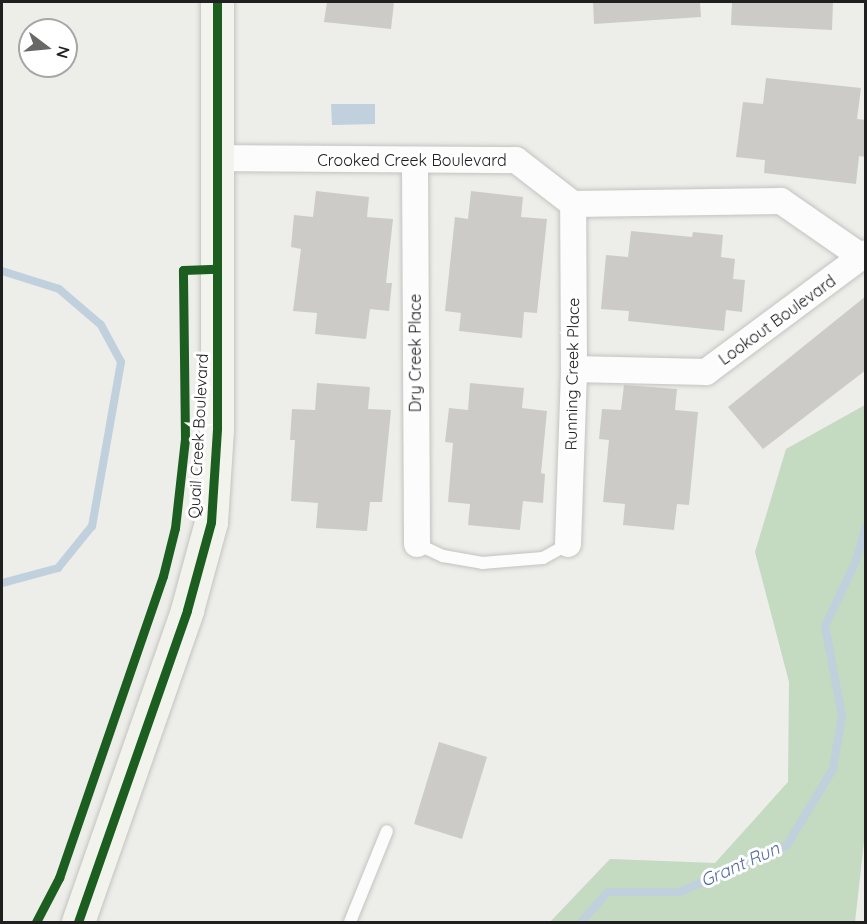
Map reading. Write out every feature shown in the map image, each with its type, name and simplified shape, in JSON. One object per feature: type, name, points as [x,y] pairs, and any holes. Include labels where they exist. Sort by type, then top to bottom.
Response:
[{"type":"street","name":"Quail Creek Boulevard","points":[[78,922],[187,610],[210,522],[217,428],[217,2]]},
{"type":"street","name":"Crooked Creek Boulevard","points":[[218,158],[516,160],[573,204]]},
{"type":"street","name":"Dry Creek Place","points":[[415,161],[417,544]]},
{"type":"street","points":[[573,204],[781,201],[864,255]]},
{"type":"street","name":"Running Creek Place","points":[[568,544],[574,369],[573,204]]},
{"type":"street","name":"Lookout Boulevard","points":[[574,369],[706,372],[864,255]]},
{"type":"lane","points":[[417,544],[443,556],[482,562],[543,558],[568,544]]},
{"type":"lane","points":[[350,922],[387,831]]},
{"type":"green space","points":[[865,405],[866,824],[855,922],[550,922],[610,859],[715,863],[788,782],[789,682],[755,552],[786,449]]},
{"type":"water","points":[[331,104],[375,104],[375,124],[332,125]]},
{"type":"building","points":[[327,2],[394,2],[391,29],[324,22]]},
{"type":"building","points":[[593,2],[700,2],[701,17],[594,24]]},
{"type":"building","points":[[732,2],[833,2],[832,30],[731,25]]},
{"type":"building","points":[[766,78],[861,88],[857,119],[866,120],[866,157],[859,156],[856,184],[764,173],[765,160],[736,157],[743,102],[763,104]]},
{"type":"building","points":[[316,191],[369,197],[367,217],[393,219],[386,283],[392,283],[389,311],[370,309],[366,339],[315,334],[317,313],[293,311],[301,249],[291,247],[294,215],[313,217]]},
{"type":"building","points":[[471,191],[523,197],[521,217],[547,219],[537,313],[524,312],[522,338],[459,331],[461,313],[445,311],[455,217],[468,219]]},
{"type":"building","points":[[631,231],[692,237],[693,232],[723,235],[721,257],[735,259],[733,279],[745,280],[742,312],[726,310],[724,331],[628,321],[629,311],[601,309],[606,255],[628,257]]},
{"type":"building","points":[[866,296],[866,370],[763,449],[728,407]]},
{"type":"building","points":[[317,383],[370,387],[368,409],[391,410],[382,502],[370,502],[367,531],[316,528],[318,503],[291,501],[295,440],[290,440],[292,409],[315,410]]},
{"type":"building","points":[[470,383],[524,388],[522,408],[547,411],[541,473],[545,474],[543,503],[523,501],[520,530],[468,525],[470,504],[448,502],[453,443],[445,442],[449,408],[468,410]]},
{"type":"building","points":[[624,385],[677,389],[675,410],[698,412],[689,505],[677,504],[674,530],[623,525],[625,504],[603,502],[609,440],[599,439],[602,409],[621,410]]},
{"type":"building","points":[[439,742],[487,757],[462,839],[414,824]]},
{"type":"waterway","points":[[2,271],[59,289],[101,325],[121,362],[92,526],[58,568],[2,583]]},
{"type":"waterway","name":"Grant Run","points":[[581,922],[608,892],[680,892],[787,845],[833,769],[842,716],[825,626],[856,561],[866,525]]},
{"type":"cycle path","points":[[78,922],[187,610],[211,522],[217,428],[217,2]]},
{"type":"cycle path","points":[[36,922],[59,878],[163,576],[175,528],[185,439],[183,270],[217,269]]}]
